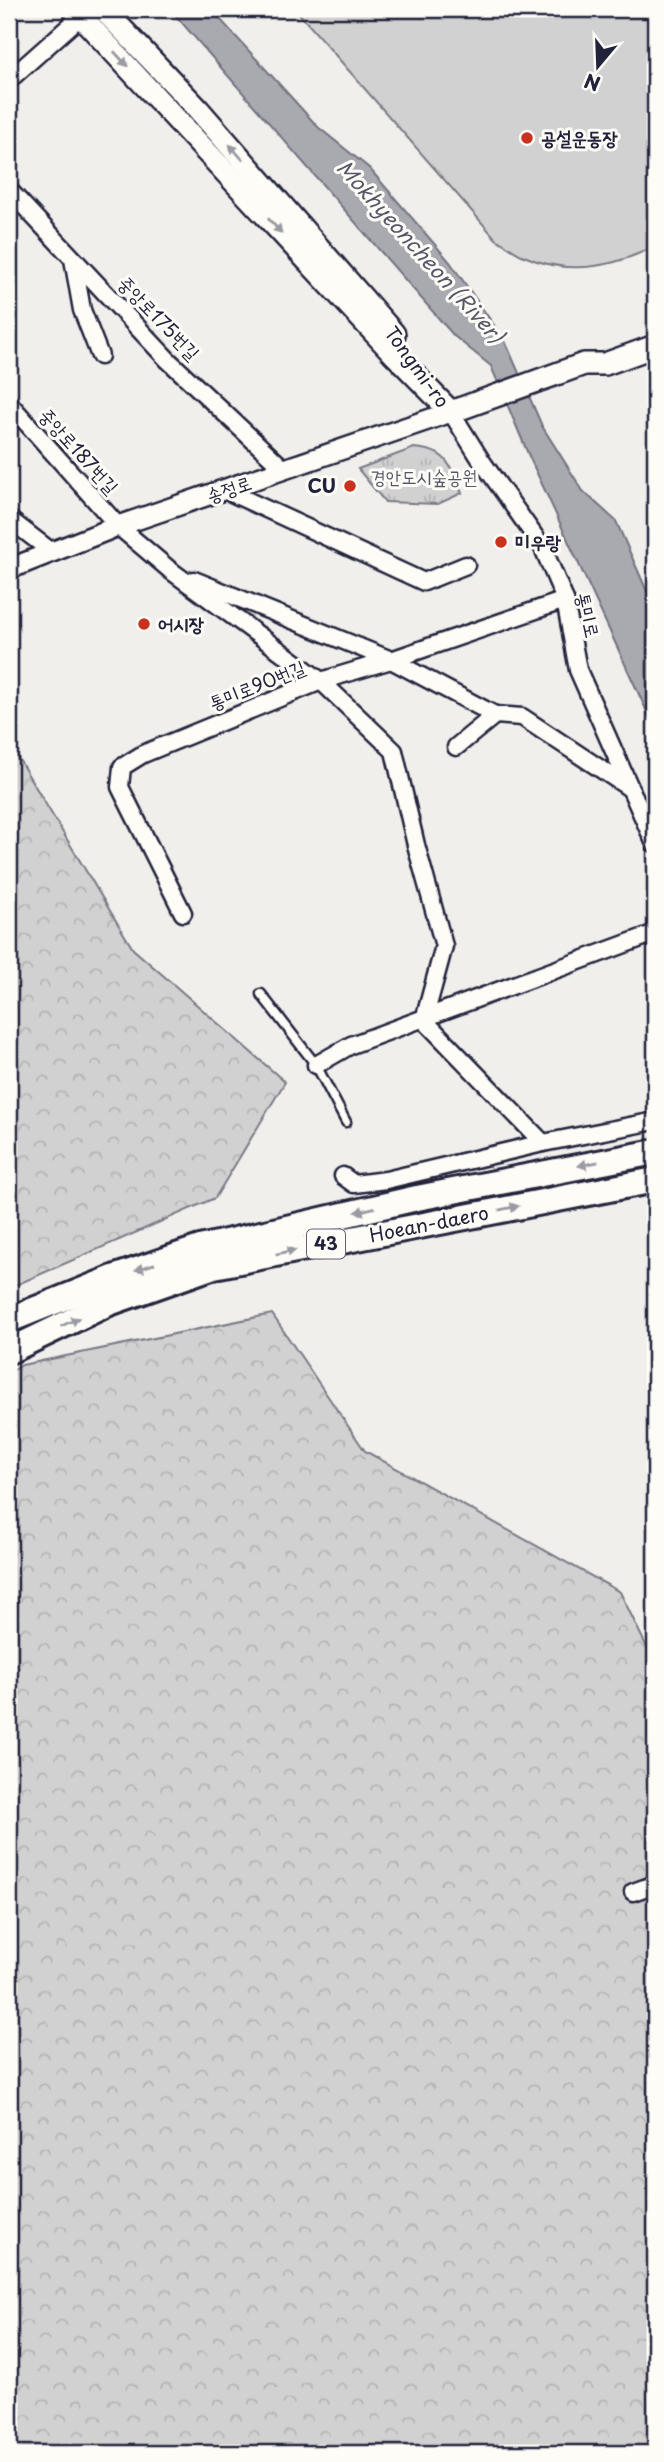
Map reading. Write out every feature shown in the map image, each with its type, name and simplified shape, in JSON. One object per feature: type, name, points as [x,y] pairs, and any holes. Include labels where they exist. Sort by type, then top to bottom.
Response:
[{"type":"main road","name":"Tongmi-ro","points":[[103,9],[198,109],[458,409]]},
{"type":"main road","name":"Tongmi-ro","points":[[78,12],[396,356],[458,409]]},
{"type":"main road","points":[[589,364],[593,355],[655,332]]},
{"type":"main road","points":[[458,409],[589,364],[605,365],[655,346]]},
{"type":"main road","name":"Hoean-daero","points":[[9,1320],[116,1277],[200,1248],[416,1198],[655,1152]]},
{"type":"main road","name":"Hoean-daero","points":[[9,1351],[109,1303],[214,1266],[655,1180]]},
{"type":"street","points":[[9,80],[78,12]]},
{"type":"street","name":"중앙로175번길","points":[[9,190],[169,360],[285,470]]},
{"type":"street","points":[[73,259],[82,310],[100,356]]},
{"type":"street","name":"중앙로187번길","points":[[9,403],[118,526],[170,570]]},
{"type":"street","name":"송정로","points":[[9,569],[118,526],[458,409]]},
{"type":"street","name":"통미로","points":[[458,409],[481,460],[543,548],[565,600],[578,670],[655,844]]},
{"type":"street","points":[[225,490],[424,582],[466,565]]},
{"type":"street","points":[[9,519],[51,552]]},
{"type":"street","points":[[170,570],[391,660],[495,715],[522,717],[631,789]]},
{"type":"street","points":[[170,570],[321,681],[394,751],[444,946],[424,1020]]},
{"type":"street","name":"통미로90번길","points":[[183,914],[120,787],[122,767],[143,754],[321,681],[391,660],[565,600]]},
{"type":"street","points":[[456,747],[495,715]]},
{"type":"street","points":[[316,1065],[351,1045],[655,933]]},
{"type":"street","points":[[424,1020],[543,1143]]},
{"type":"street","points":[[343,1176],[354,1184],[386,1180],[543,1143],[655,1121]]},
{"type":"street","points":[[633,1892],[655,1884]]},
{"type":"lane","points":[[589,364],[655,340]]},
{"type":"lane","points":[[261,994],[316,1065],[346,1122]]},
{"type":"green space","points":[[295,9],[651,9],[655,14],[655,246],[607,264],[574,267],[541,262],[520,254],[496,239]]},
{"type":"green space","name":"경안도시숲공원","points":[[414,448],[435,452],[441,456],[450,467],[462,493],[438,504],[385,502],[358,469]]},
{"type":"green space","points":[[9,743],[133,949],[285,1082],[215,1198],[9,1288]]},
{"type":"green space","points":[[272,1314],[365,1451],[620,1592],[655,1664],[655,2453],[9,2451],[9,1373],[22,1365]]},
{"type":"water","name":"Mokhyeoncheon (River)","points":[[170,9],[211,9],[318,127],[369,168],[450,262],[505,341],[542,426],[583,491],[616,521],[650,598],[655,611],[655,729],[529,456],[491,366],[454,336]]},
{"type":"place","name":"공설운동장","points":[[527,138]]},
{"type":"place","name":"CU","points":[[350,486]]},
{"type":"place","name":"미우랑","points":[[501,542]]},
{"type":"place","name":"어시장","points":[[144,624]]}]
